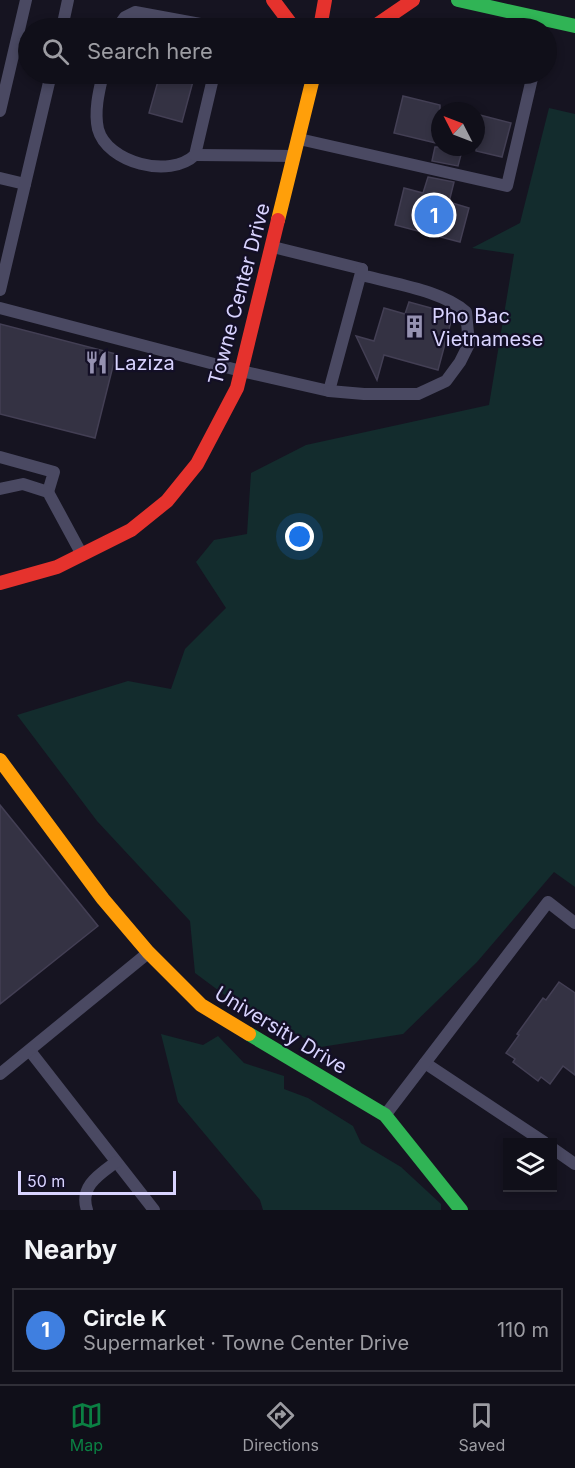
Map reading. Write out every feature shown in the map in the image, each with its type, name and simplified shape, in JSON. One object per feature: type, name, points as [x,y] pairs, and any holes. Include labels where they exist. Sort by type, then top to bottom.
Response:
[{"type":"main road","points":[[273,0],[286,18]]},
{"type":"main road","points":[[321,18],[324,0]]},
{"type":"main road","points":[[387,18],[413,0]]},
{"type":"main road","points":[[458,0],[526,18]]},
{"type":"main road","points":[[491,0],[503,10]]},
{"type":"main road","points":[[557,25],[575,26]]},
{"type":"main road","name":"Towne Center Drive","points":[[0,583],[57,567],[131,530],[167,501],[196,464],[237,388],[312,84]]},
{"type":"main road","name":"University Drive","points":[[0,760],[103,899],[148,952],[201,1005],[385,1115],[461,1210]]},
{"type":"lane","points":[[22,18],[26,0]]},
{"type":"lane","points":[[64,18],[68,0]]},
{"type":"lane","points":[[123,18],[135,12],[164,18]]},
{"type":"lane","points":[[0,111],[18,34]]},
{"type":"lane","points":[[0,290],[49,84]]},
{"type":"lane","points":[[101,84],[97,100],[98,128],[107,146],[118,156],[162,167],[177,166],[195,155],[294,156]]},
{"type":"lane","points":[[195,155],[212,84]]},
{"type":"lane","points":[[298,139],[507,186],[531,84]]},
{"type":"lane","points":[[0,178],[25,184]]},
{"type":"lane","points":[[272,247],[362,269]]},
{"type":"lane","points":[[329,391],[362,269]]},
{"type":"lane","points":[[0,308],[241,371],[329,391],[364,394],[418,394],[446,381],[460,362],[469,344],[466,312],[458,305],[438,296],[362,275],[362,269]]},
{"type":"lane","points":[[0,457],[54,472],[48,492]]},
{"type":"lane","points":[[0,489],[23,484],[48,492],[82,554]]},
{"type":"lane","points":[[385,1115],[548,902],[575,923]]},
{"type":"lane","points":[[0,1074],[148,952]]},
{"type":"lane","points":[[30,1051],[154,1210]]},
{"type":"lane","points":[[425,1063],[537,1138]]},
{"type":"lane","points":[[557,1151],[575,1164]]},
{"type":"lane","points":[[87,1210],[85,1198],[89,1184],[116,1161]]},
{"type":"green space","points":[[549,108],[575,114],[575,887],[554,872],[477,962],[403,1034],[321,1047],[230,999],[195,973],[190,921],[97,821],[17,715],[128,681],[171,689],[185,649],[226,608],[196,562],[214,540],[247,534],[251,473],[306,445],[489,405],[514,254],[472,248],[520,223]]},
{"type":"green space","points":[[161,1034],[203,1045],[218,1036],[244,1063],[284,1076],[284,1089],[308,1098],[353,1126],[361,1143],[401,1167],[441,1204],[441,1210],[263,1210],[260,1200],[178,1102]]},
{"type":"building","points":[[157,84],[192,84],[182,122],[149,113]]},
{"type":"building","points":[[403,96],[431,103],[431,142],[394,133]]},
{"type":"building","points":[[485,116],[511,123],[502,157],[485,153]]},
{"type":"building","points":[[433,156],[461,156],[458,166],[432,161]]},
{"type":"building","points":[[428,177],[454,182],[449,202],[469,208],[460,242],[395,225],[404,188],[423,193]]},
{"type":"building","name":"Pho Bac Vietnamese","points":[[409,302],[453,314],[438,370],[384,355],[377,380],[356,336],[374,341],[384,308],[405,314]]},
{"type":"building","points":[[0,324],[116,354],[95,438],[0,414]]},
{"type":"building","points":[[0,805],[98,926],[0,1004]]},
{"type":"building","points":[[559,982],[575,993],[575,1075],[563,1066],[550,1084],[541,1077],[538,1081],[513,1062],[515,1059],[506,1053],[543,998],[546,1000]]},
{"type":"traffic: fast","points":[[458,0],[539,18]]},
{"type":"traffic: fast","points":[[557,22],[575,26]]},
{"type":"traffic: fast","points":[[249,1034],[385,1115],[461,1210]]},
{"type":"traffic: slow","points":[[278,220],[312,84]]},
{"type":"traffic: slow","points":[[0,760],[103,899],[148,952],[201,1005],[249,1034]]},
{"type":"traffic: jam","points":[[273,0],[286,18]]},
{"type":"traffic: jam","points":[[322,18],[325,0]]},
{"type":"traffic: jam","points":[[387,18],[413,0]]},
{"type":"traffic: jam","points":[[0,583],[57,567],[131,530],[167,501],[197,464],[237,388],[278,220]]},
{"type":"place","name":"Circle K","points":[[434,215]]},
{"type":"place","name":"Pho Bac Vietnamese","points":[[414,327]]},
{"type":"place","name":"Laziza","points":[[96,363]]}]
